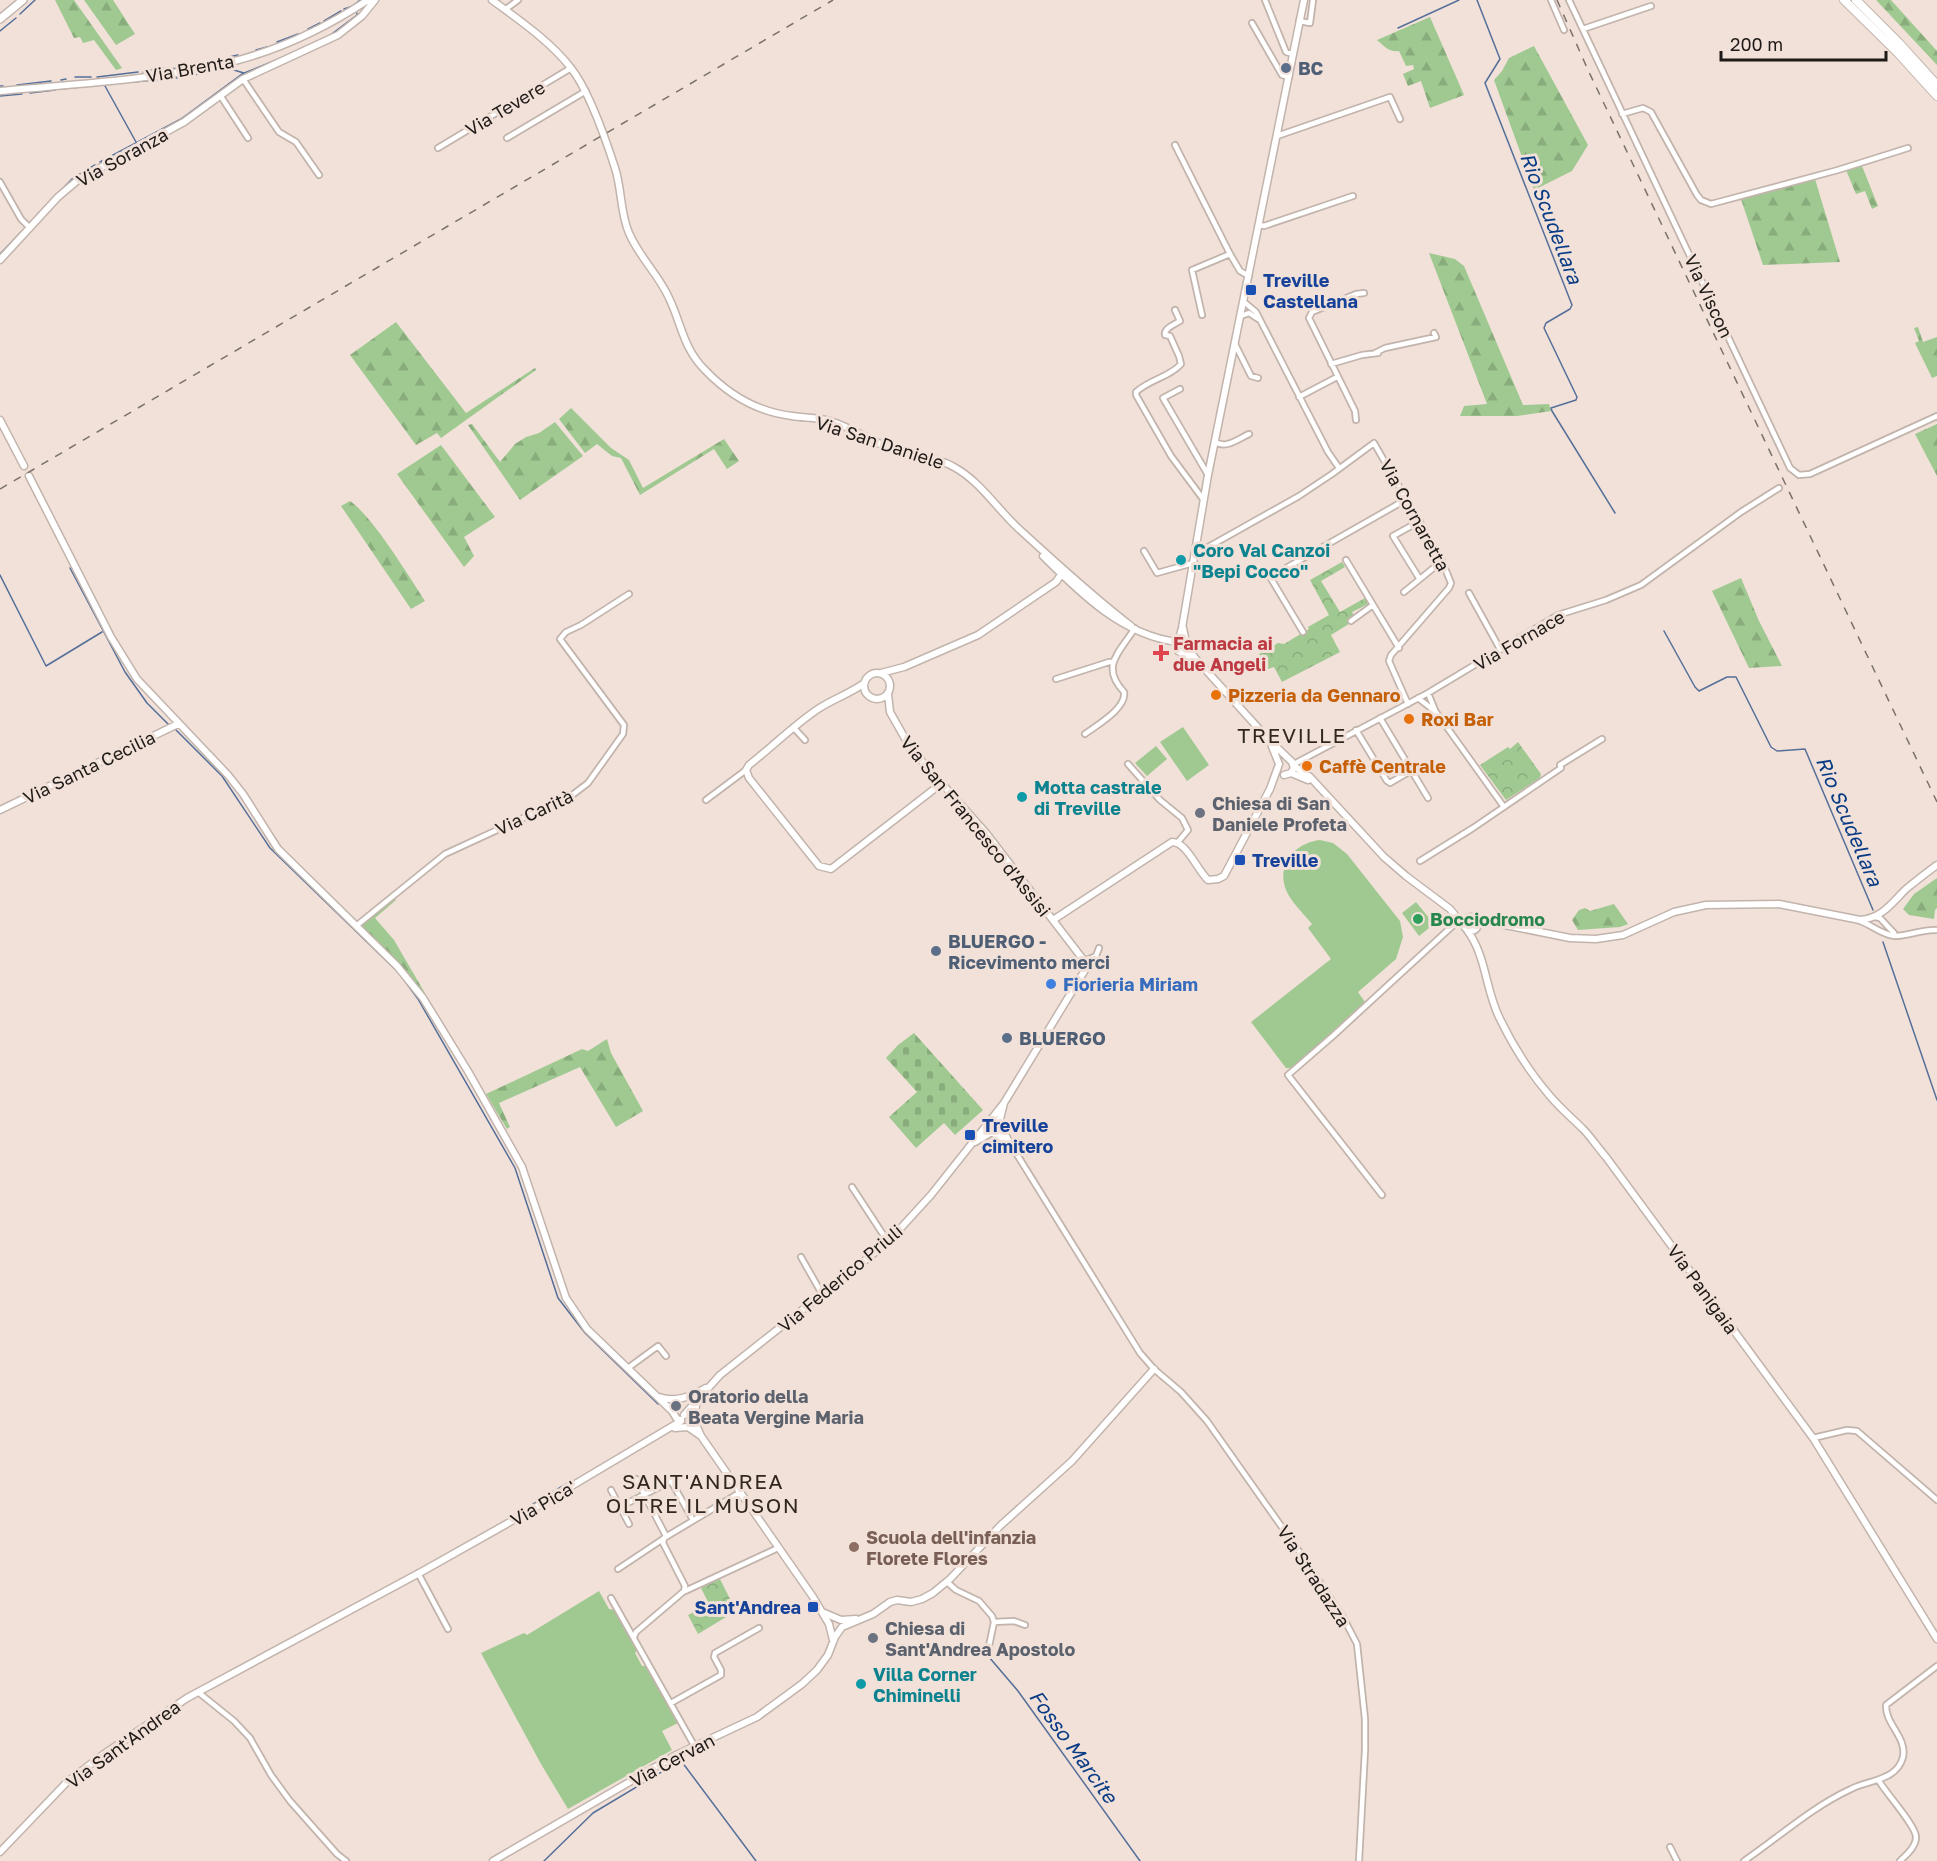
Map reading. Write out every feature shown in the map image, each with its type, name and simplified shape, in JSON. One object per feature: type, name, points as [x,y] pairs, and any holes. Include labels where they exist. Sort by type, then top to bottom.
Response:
[{"type":"highway","points":[[1844,0],[1898,53],[1937,96]]},
{"type":"highway","points":[[1856,0],[1937,85]]},
{"type":"main road","points":[[0,19],[23,0]]},
{"type":"street","name":"Via Brenta","points":[[0,91],[178,72],[228,63],[292,41],[333,21],[368,0]]},
{"type":"street","name":"Via Soranza","points":[[0,260],[58,197],[78,180],[166,133],[243,79],[338,34],[362,16],[375,0]]},
{"type":"street","points":[[492,0],[545,41],[571,68],[586,91]]},
{"type":"street","points":[[506,9],[518,0]]},
{"type":"street","points":[[1265,0],[1286,52],[1293,54]]},
{"type":"street","points":[[1304,0],[1203,499],[1181,646],[1195,658],[1292,766],[1317,786],[1406,876],[1450,909],[1475,941]]},
{"type":"street","points":[[1299,21],[1310,23],[1313,0]]},
{"type":"street","points":[[1551,0],[1564,30]]},
{"type":"street","name":"Via Viscon","points":[[1569,0],[1790,468],[1799,475],[1810,474],[1937,416]]},
{"type":"street","points":[[1583,29],[1651,6]]},
{"type":"street","points":[[1252,23],[1282,75],[1289,77]]},
{"type":"street","name":"Via Tevere","points":[[438,148],[571,68]]},
{"type":"street","points":[[243,79],[279,132],[296,141],[320,175]]},
{"type":"street","name":"Via Tevere","points":[[507,138],[586,91]]},
{"type":"street","name":"Via San Daniele","points":[[586,91],[616,170],[628,232],[665,289],[685,344],[704,369],[742,400],[771,412],[827,420],[902,453],[946,462],[969,476],[1053,566],[1118,621],[1181,646]]},
{"type":"street","points":[[220,95],[248,138]]},
{"type":"street","points":[[1277,136],[1390,97],[1400,119]]},
{"type":"street","points":[[1623,114],[1636,108],[1648,109],[1697,195],[1701,200],[1711,204],[1827,173],[1908,148]]},
{"type":"street","points":[[1175,145],[1230,254],[1240,271],[1249,276]]},
{"type":"street","points":[[0,182],[21,219],[30,228]]},
{"type":"street","points":[[1259,225],[1264,226],[1353,196]]},
{"type":"street","points":[[1202,315],[1192,270],[1230,254]]},
{"type":"street","points":[[1356,420],[1355,411],[1309,318],[1310,315],[1353,295],[1364,293]]},
{"type":"street","points":[[1194,555],[1291,500],[1339,468],[1328,453],[1254,309],[1244,302]]},
{"type":"street","points":[[1175,310],[1180,321],[1164,333],[1165,336],[1170,336],[1181,364],[1169,373],[1145,383],[1136,395],[1171,456],[1203,499]]},
{"type":"street","points":[[1241,316],[1249,313],[1258,319]]},
{"type":"street","points":[[1331,364],[1378,353],[1385,348],[1436,337],[1434,333]]},
{"type":"street","points":[[1235,344],[1251,376],[1258,378]]},
{"type":"street","points":[[1299,397],[1337,377]]},
{"type":"street","points":[[1180,389],[1163,398],[1208,475]]},
{"type":"street","points":[[0,420],[24,466]]},
{"type":"street","points":[[1215,442],[1221,446],[1226,445],[1249,434]]},
{"type":"street","name":"Via Cornaretta","points":[[1339,468],[1374,443],[1376,444],[1442,561],[1450,585],[1391,655],[1389,661],[1408,704]]},
{"type":"street","points":[[29,476],[124,660],[146,691],[228,775],[278,849],[415,988],[444,1031],[522,1167],[566,1298],[588,1329],[656,1396],[701,1436]]},
{"type":"street","name":"Via Fornace","points":[[1292,766],[1428,693],[1558,615],[1606,600],[1641,585],[1741,512],[1779,488]]},
{"type":"street","points":[[1303,632],[1270,577],[1407,499]]},
{"type":"street","points":[[1419,578],[1393,536],[1420,521]]},
{"type":"street","name":"Via San Daniele","points":[[1018,528],[1133,627]]},
{"type":"street","points":[[1144,551],[1157,573],[1193,563]]},
{"type":"street","points":[[1051,558],[1052,563],[1061,573],[1078,585],[1081,584]]},
{"type":"street","points":[[1346,560],[1399,648]]},
{"type":"street","points":[[1404,592],[1442,561]]},
{"type":"street","points":[[1053,566],[1055,580]]},
{"type":"street","points":[[706,800],[746,770],[817,710],[863,684],[868,675],[904,667],[978,635],[1045,588],[1061,573]]},
{"type":"street","points":[[1055,580],[1072,583]]},
{"type":"street","points":[[1469,593],[1500,649]]},
{"type":"street","name":"Via Carità","points":[[356,926],[445,854],[571,796],[588,783],[623,734],[624,725],[560,639],[566,632],[629,594]]},
{"type":"street","points":[[1351,621],[1373,605]]},
{"type":"street","points":[[1085,734],[1114,713],[1123,703],[1124,692],[1114,680],[1113,662],[1133,627]]},
{"type":"street","points":[[1056,679],[1113,662]]},
{"type":"street","points":[[846,695],[866,694],[874,699],[883,698],[888,694],[895,673],[904,667]]},
{"type":"street","points":[[880,673],[885,675],[890,683]]},
{"type":"street","points":[[863,684],[866,694]]},
{"type":"street","points":[[1428,693],[1436,712],[1504,807]]},
{"type":"street","name":"Via San Francesco d'Assisi","points":[[888,694],[890,712]]},
{"type":"street","points":[[1418,698],[1436,712]]},
{"type":"street","name":"Via San Francesco d'Assisi","points":[[874,699],[890,712],[911,749],[986,833],[1085,964]]},
{"type":"street","points":[[1380,718],[1428,798]]},
{"type":"street","name":"Via Santa Cecilia","points":[[0,810],[178,724]]},
{"type":"street","points":[[794,728],[805,740]]},
{"type":"street","points":[[1356,730],[1386,781],[1390,783],[1407,773]]},
{"type":"street","points":[[1269,740],[1279,765],[1279,771],[1284,775]]},
{"type":"street","points":[[1420,861],[1561,768],[1560,765],[1602,740]]},
{"type":"street","points":[[1178,842],[1208,880],[1224,876],[1270,789],[1279,765],[1283,760],[1292,766]]},
{"type":"street","points":[[1053,920],[1168,844],[1178,842],[1188,830],[1182,818],[1160,800],[1128,764]]},
{"type":"street","points":[[1270,789],[1292,766]]},
{"type":"street","points":[[746,770],[749,778],[819,866],[826,869],[835,867],[942,783]]},
{"type":"street","points":[[1884,922],[1887,910],[1907,889],[1937,866]]},
{"type":"street","points":[[1450,909],[1473,918],[1570,938],[1605,939],[1623,935],[1674,912],[1694,907],[1763,903],[1779,904],[1860,921],[1886,934],[1902,935],[1920,930],[1937,930]]},
{"type":"street","points":[[1860,921],[1875,917],[1887,910]]},
{"type":"street","points":[[1875,917],[1884,922],[1892,932],[1902,935]]},
{"type":"street","points":[[1875,917],[1878,928]]},
{"type":"street","points":[[1473,918],[1478,924],[1475,941]]},
{"type":"street","points":[[1466,928],[1466,920],[1473,918]]},
{"type":"street","points":[[1382,1195],[1288,1075],[1460,919]]},
{"type":"street","points":[[1466,928],[1471,931],[1492,922]]},
{"type":"street","name":"Via Panigaia","points":[[1475,941],[1485,965],[1496,1011],[1540,1083],[1606,1157],[1813,1438],[1937,1639]]},
{"type":"street","points":[[972,1145],[999,1130],[1004,1103],[1077,986],[1085,964],[1096,956],[1099,948]]},
{"type":"street","name":"Via Federico Priuli","points":[[684,1421],[697,1401],[725,1370],[888,1242],[938,1188],[1004,1103]]},
{"type":"street","points":[[994,1119],[1000,1124],[1008,1140],[988,1129],[989,1122],[994,1119]]},
{"type":"street","name":"Via Stradazza","points":[[1008,1140],[1140,1353],[1207,1421],[1303,1557],[1344,1619],[1357,1644],[1365,1739],[1359,1861]]},
{"type":"street","points":[[852,1187],[888,1242]]},
{"type":"street","points":[[801,1257],[822,1294]]},
{"type":"street","points":[[628,1368],[658,1346],[666,1356]]},
{"type":"street","points":[[830,1627],[841,1629],[897,1600],[910,1602],[922,1599],[947,1582],[1001,1525],[1072,1461],[1154,1369]]},
{"type":"street","points":[[656,1396],[666,1400],[682,1399],[713,1383]]},
{"type":"street","name":"Via Federico Priuli","points":[[693,1419],[697,1401]]},
{"type":"street","points":[[684,1421],[689,1415],[693,1419],[701,1436],[822,1611],[830,1627],[833,1641]]},
{"type":"street","points":[[684,1421],[693,1425],[693,1419]]},
{"type":"street","name":"Via Pica'","points":[[198,1692],[418,1573],[684,1421]]},
{"type":"street","points":[[1813,1438],[1847,1430],[1857,1431],[1937,1500]]},
{"type":"street","points":[[636,1479],[686,1586],[683,1592]]},
{"type":"street","points":[[620,1507],[672,1481],[693,1520]]},
{"type":"street","points":[[610,1490],[629,1524]]},
{"type":"street","points":[[618,1569],[741,1492]]},
{"type":"street","points":[[634,1637],[636,1632],[683,1592],[778,1548]]},
{"type":"street","points":[[418,1573],[448,1629]]},
{"type":"street","points":[[947,1582],[956,1590],[979,1601],[992,1616],[994,1622],[989,1646]]},
{"type":"street","points":[[611,1598],[695,1747]]},
{"type":"street","points":[[822,1611],[838,1619],[841,1629]]},
{"type":"street","points":[[830,1627],[832,1619],[858,1620]]},
{"type":"street","points":[[994,1622],[1014,1621],[1025,1624]]},
{"type":"street","points":[[672,1703],[721,1675],[721,1670],[714,1658],[715,1653],[759,1628]]},
{"type":"street","name":"Via Cervan","points":[[493,1861],[676,1755],[752,1719],[802,1684],[817,1670],[828,1655],[841,1629]]},
{"type":"street","points":[[1744,1861],[1832,1798],[1864,1783],[1879,1781],[1898,1766],[1903,1755],[1902,1744],[1887,1715],[1886,1706],[1937,1666]]},
{"type":"street","points":[[198,1692],[234,1721],[250,1738],[271,1775],[290,1801],[337,1854],[346,1861]]},
{"type":"street","name":"Via Sant'Andrea","points":[[0,1852],[67,1782],[104,1754],[198,1692]]},
{"type":"street","points":[[1879,1781],[1886,1794],[1912,1826],[1916,1837],[1911,1849],[1900,1861]]},
{"type":"street","points":[[1670,1847],[1677,1861]]},
{"type":"green space","points":[[55,0],[74,0],[122,68],[116,70],[94,40],[83,43],[80,37],[74,38]]},
{"type":"green space","points":[[84,0],[113,0],[135,34],[116,45]]},
{"type":"green space","points":[[1876,0],[1891,0],[1937,51],[1937,65]]},
{"type":"green space","points":[[1430,17],[1464,95],[1430,108],[1421,81],[1408,86],[1403,74],[1414,69],[1413,65],[1406,66],[1399,51],[1390,50],[1377,40]]},
{"type":"green space","points":[[1534,46],[1588,145],[1572,171],[1534,190],[1494,80],[1509,58]]},
{"type":"green space","points":[[1862,166],[1878,206],[1872,209],[1865,191],[1856,194],[1846,170]]},
{"type":"green space","points":[[1815,179],[1840,262],[1763,265],[1741,199]]},
{"type":"green space","points":[[1429,253],[1455,259],[1464,266],[1523,405],[1549,404],[1551,411],[1517,416],[1460,416],[1464,406],[1487,404]]},
{"type":"green space","points":[[396,322],[466,413],[535,368],[536,370],[441,438],[437,433],[416,445],[350,355]]},
{"type":"green space","points":[[1918,327],[1923,342],[1937,337],[1937,376],[1932,378],[1915,343],[1919,341],[1914,328]]},
{"type":"green space","points":[[571,408],[611,448],[629,460],[643,488],[724,439],[739,461],[727,469],[714,449],[640,495],[621,458],[612,456],[597,444],[585,453],[559,419]]},
{"type":"green space","points":[[555,422],[583,456],[520,500],[468,425],[472,424],[500,462],[515,444],[539,433]]},
{"type":"green space","points":[[1937,424],[1937,476],[1915,434]]},
{"type":"green space","points":[[441,445],[495,517],[464,537],[474,556],[464,567],[397,474]]},
{"type":"green space","points":[[350,501],[379,533],[425,601],[411,609],[341,506]]},
{"type":"green space","points":[[1342,562],[1345,567],[1321,581],[1340,612],[1365,598],[1368,604],[1352,612],[1355,617],[1352,622],[1331,635],[1340,652],[1282,682],[1274,667],[1268,669],[1259,654],[1278,643],[1284,644],[1329,615],[1310,580]]},
{"type":"green space","points":[[1741,578],[1759,621],[1782,666],[1749,668],[1712,591]]},
{"type":"green space","points":[[1183,727],[1209,765],[1187,781],[1160,742]]},
{"type":"green space","points":[[1518,742],[1541,774],[1540,778],[1506,800],[1480,765],[1508,747],[1510,749]]},
{"type":"green space","points":[[1156,746],[1167,759],[1147,776],[1135,763]]},
{"type":"green space","points":[[1320,840],[1333,843],[1347,854],[1400,921],[1403,937],[1396,959],[1358,992],[1365,1002],[1299,1063],[1286,1068],[1251,1022],[1331,959],[1308,928],[1312,924],[1291,899],[1284,881],[1284,872],[1290,856],[1303,845]]},
{"type":"green space","points":[[1937,878],[1937,908],[1934,919],[1909,915],[1903,909],[1914,894]]},
{"type":"green space","points":[[394,897],[396,900],[375,918],[394,940],[433,1007],[406,971],[362,927],[365,921]]},
{"type":"green space","name":"Bocciodromo","points":[[1416,902],[1434,924],[1419,936],[1402,913]]},
{"type":"green space","points":[[1614,904],[1628,924],[1620,927],[1578,930],[1572,920],[1579,910],[1585,908],[1590,911]]},
{"type":"green space","points":[[914,1033],[983,1110],[955,1135],[944,1123],[916,1148],[889,1117],[917,1092],[886,1058]]},
{"type":"green space","points":[[607,1039],[611,1053],[643,1111],[616,1127],[580,1067],[499,1103],[510,1127],[507,1129],[486,1094],[582,1049],[588,1051]]},
{"type":"green space","points":[[720,1579],[736,1611],[698,1634],[688,1615],[709,1604],[701,1588]]},
{"type":"green space","points":[[599,1591],[609,1609],[615,1610],[638,1649],[635,1653],[642,1666],[647,1666],[678,1723],[662,1731],[672,1750],[568,1809],[481,1653],[524,1633],[527,1635]]},
{"type":"waterway","points":[[20,14],[35,0]]},
{"type":"waterway","points":[[344,9],[360,0]]},
{"type":"waterway","name":"Rio Scudellara","points":[[1398,28],[1459,0]]},
{"type":"waterway","name":"Rio Scudellara","points":[[1477,0],[1500,59],[1485,83],[1572,305],[1570,309],[1546,323],[1544,328],[1577,397],[1576,400],[1551,408],[1615,513]]},
{"type":"waterway","points":[[324,21],[341,11]]},
{"type":"waterway","points":[[312,44],[329,36],[357,13]]},
{"type":"waterway","points":[[0,31],[16,18]]},
{"type":"waterway","points":[[308,29],[320,23]]},
{"type":"waterway","points":[[277,42],[298,34]]},
{"type":"waterway","points":[[256,50],[267,47]]},
{"type":"waterway","points":[[215,60],[238,55]]},
{"type":"waterway","points":[[100,162],[181,119],[242,74],[286,56]]},
{"type":"waterway","points":[[192,66],[210,62]]},
{"type":"waterway","points":[[143,72],[161,68],[186,67]]},
{"type":"waterway","points":[[194,75],[227,68],[244,73]]},
{"type":"waterway","points":[[97,77],[138,72]]},
{"type":"waterway","points":[[75,77],[91,77]]},
{"type":"waterway","points":[[133,82],[186,77]]},
{"type":"waterway","points":[[61,80],[66,79]]},
{"type":"waterway","points":[[17,85],[51,81]]},
{"type":"waterway","points":[[61,89],[111,84]]},
{"type":"waterway","points":[[105,86],[136,142]]},
{"type":"waterway","points":[[30,93],[55,90]]},
{"type":"waterway","points":[[0,96],[22,94]]},
{"type":"waterway","points":[[35,217],[73,178],[95,165]]},
{"type":"waterway","points":[[0,254],[23,230]]},
{"type":"waterway","points":[[70,568],[125,672],[147,703],[169,725]]},
{"type":"waterway","points":[[0,575],[46,666],[102,632]]},
{"type":"waterway","name":"Rio Scudellara","points":[[1664,631],[1699,691],[1727,677],[1736,677],[1771,747],[1777,751],[1805,749],[1873,910]]},
{"type":"waterway","points":[[176,730],[222,776],[270,848],[399,973],[418,999],[515,1168],[558,1298],[585,1333],[658,1404]]},
{"type":"waterway","name":"Rio Scudellara","points":[[1883,942],[1937,1100]]},
{"type":"waterway","points":[[530,1506],[571,1481]]},
{"type":"waterway","name":"Fosso Marcite","points":[[983,1650],[1018,1691],[1140,1861]]},
{"type":"waterway","points":[[679,1758],[756,1861]]},
{"type":"waterway","points":[[544,1861],[593,1813],[680,1761]]},
{"type":"railway","points":[[0,489],[833,0]]},
{"type":"railway","points":[[1557,0],[1588,70],[1937,802]]},
{"type":"place","name":"BC","points":[[1286,68]]},
{"type":"place","name":"Treville Castellana","points":[[1251,290]]},
{"type":"place","name":"Coro Val Canzoi \"Bepi Cocco\"","points":[[1181,560]]},
{"type":"place","name":"Farmacia ai due Angeli","points":[[1161,653]]},
{"type":"place","name":"Pizzeria da Gennaro","points":[[1216,695]]},
{"type":"place","name":"Roxi Bar","points":[[1409,719]]},
{"type":"place","name":"Caffè Centrale","points":[[1307,766]]},
{"type":"place","name":"Motta castrale di Treville","points":[[1022,797]]},
{"type":"place","name":"Chiesa di San Daniele Profeta","points":[[1200,813]]},
{"type":"place","name":"Treville","points":[[1240,860]]},
{"type":"place","name":"Bocciodromo","points":[[1418,919]]},
{"type":"place","name":"BLUERGO - Ricevimento merci","points":[[936,951]]},
{"type":"place","name":"Fiorieria Miriam","points":[[1051,984]]},
{"type":"place","name":"BLUERGO","points":[[1007,1038]]},
{"type":"place","name":"Treville cimitero","points":[[970,1135]]},
{"type":"place","name":"Oratorio della Beata Vergine Maria","points":[[676,1406]]},
{"type":"place","name":"Scuola dell'infanzia Florete Flores","points":[[854,1547]]},
{"type":"place","name":"Sant'Andrea","points":[[813,1607]]},
{"type":"place","name":"Chiesa di Sant'Andrea Apostolo","points":[[873,1638]]},
{"type":"place","name":"Villa Corner Chiminelli","points":[[861,1684]]},
{"type":"district","name":"TREVILLE","points":[[1292,735]]},
{"type":"district","name":"SANT'ANDREA OLTRE IL MUSON","points":[[703,1493]]}]
